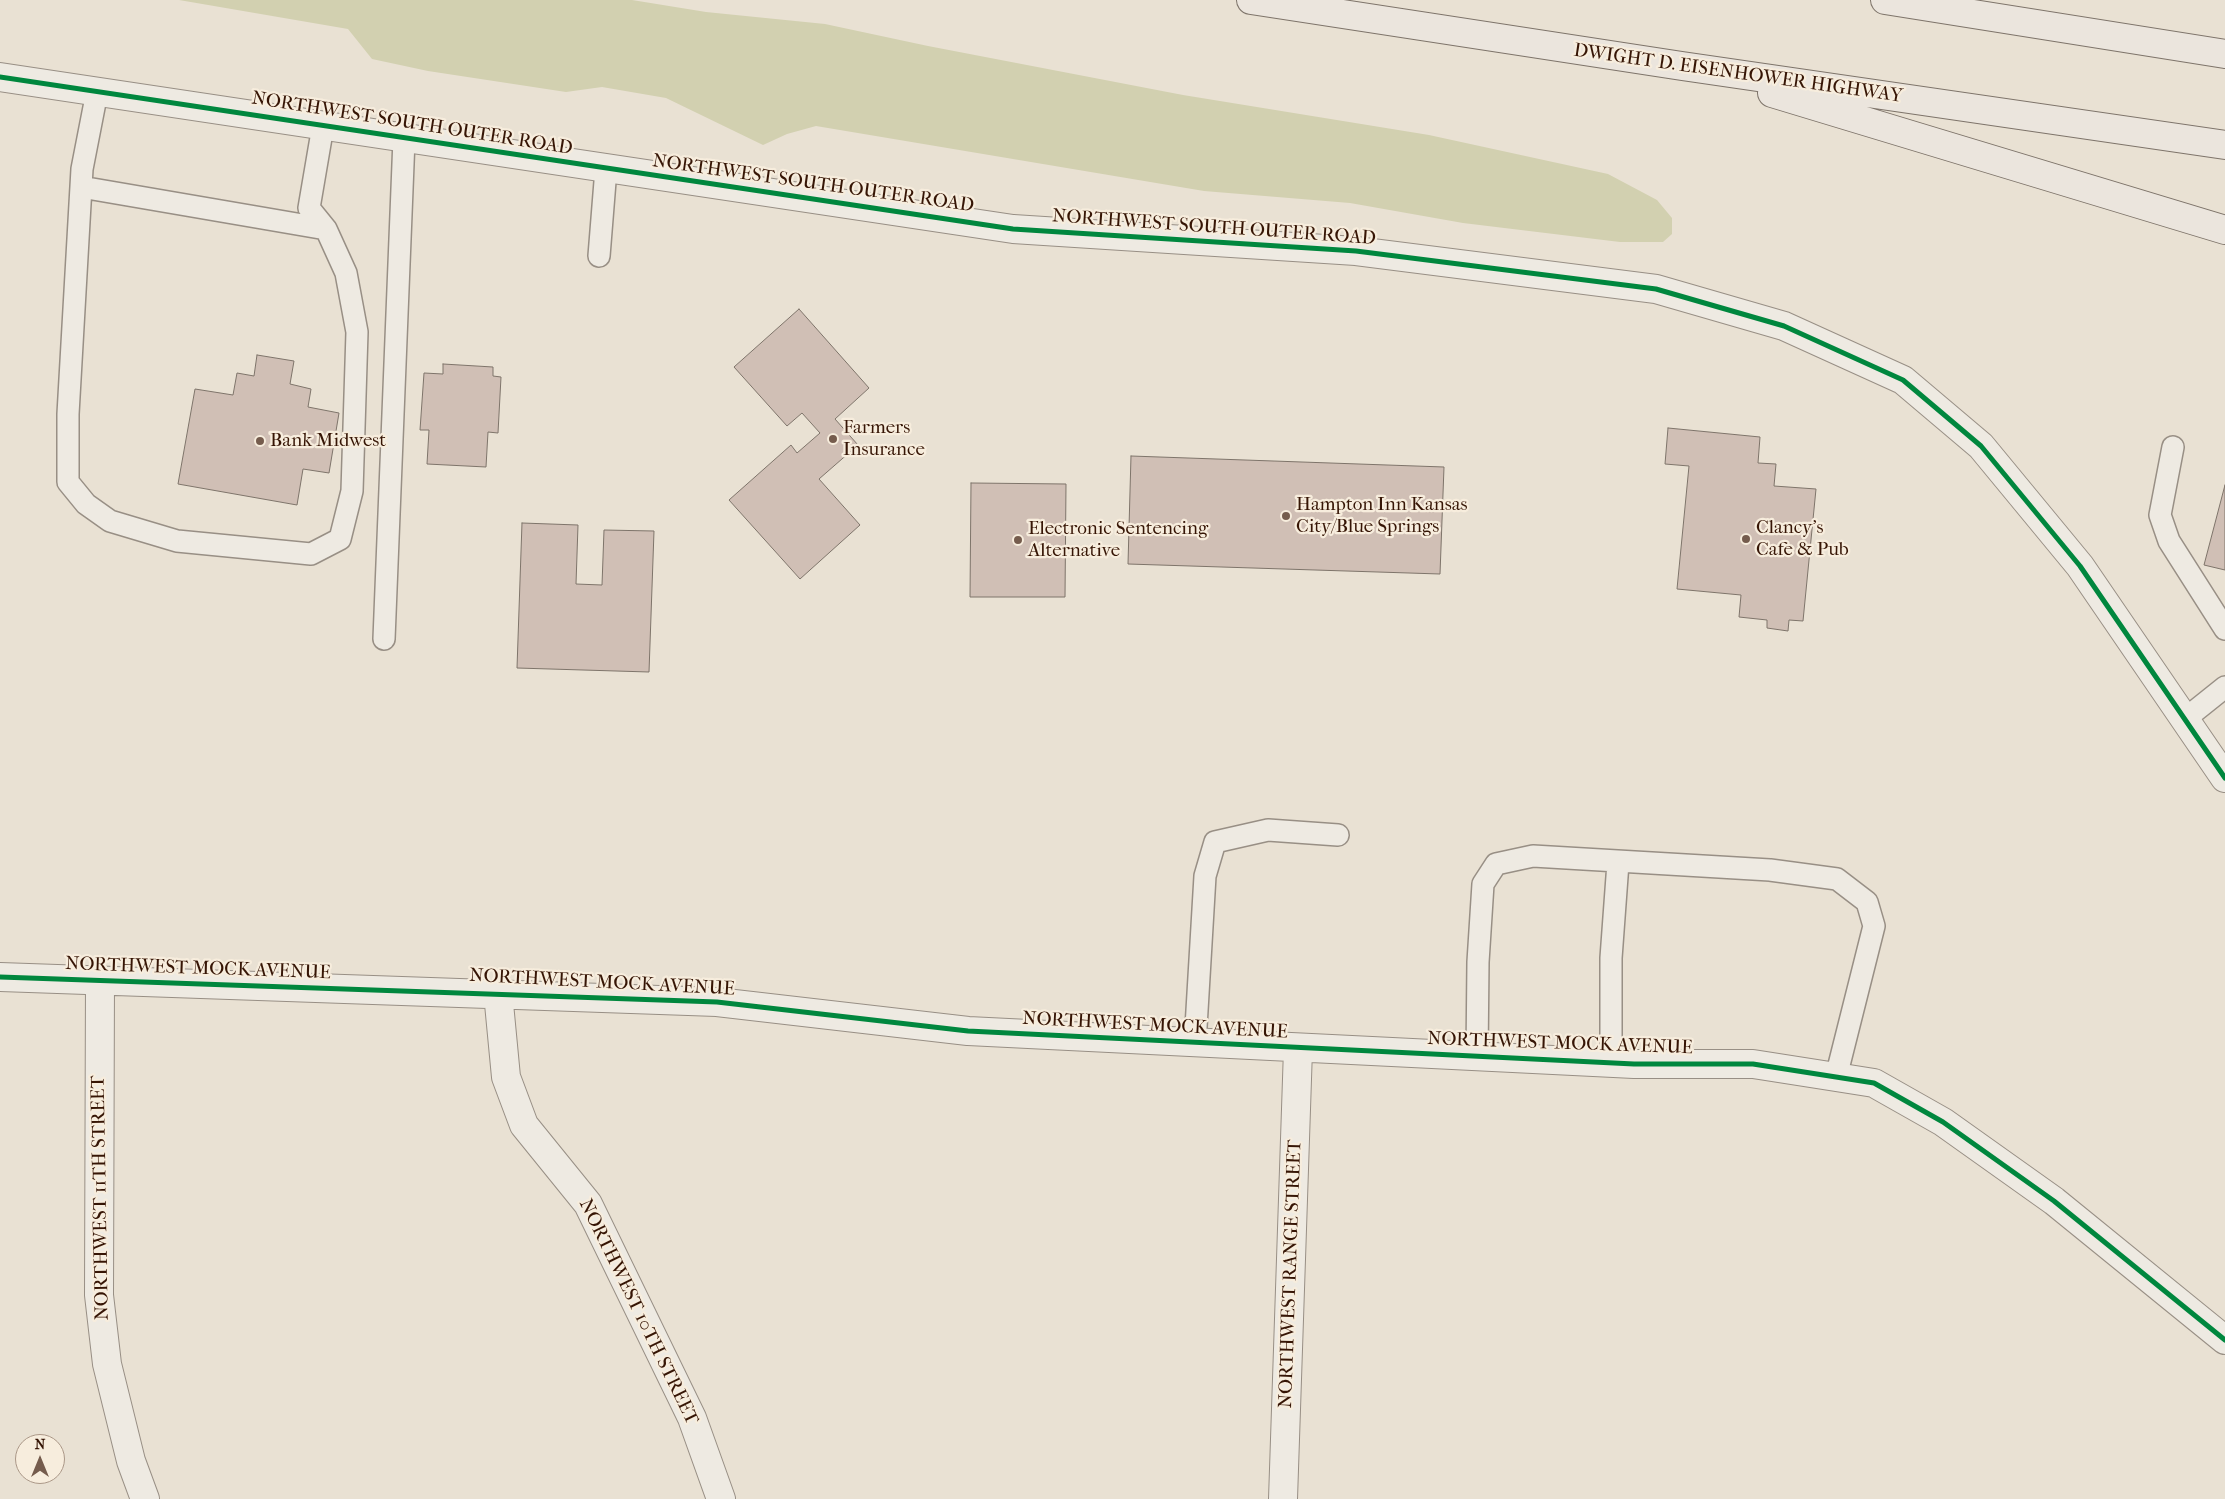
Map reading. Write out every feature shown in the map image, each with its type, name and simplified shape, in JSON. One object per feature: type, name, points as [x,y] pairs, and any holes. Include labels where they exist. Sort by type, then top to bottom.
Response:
[{"type":"highway","name":"DWIGHT D. EISENHOWER HIGHWAY","points":[[1251,0],[1682,66],[2225,145]]},
{"type":"highway","points":[[1885,0],[2225,54]]},
{"type":"highway","points":[[1682,66],[2225,230]]},
{"type":"street","name":"NORTHWEST SOUTH OUTER ROAD","points":[[0,77],[1013,229],[1356,251],[1616,283],[1656,289],[1784,326],[1903,380],[1982,446],[2080,566],[2225,778]]},
{"type":"street","name":"NORTHWEST MOCK AVENUE","points":[[0,977],[718,1002],[968,1031],[1477,1057],[1611,1062],[1753,1064],[1874,1083],[1943,1122],[2054,1201],[2225,1340]]},
{"type":"street","name":"NORTHWEST 11TH STREET","points":[[100,980],[99,1296],[106,1364],[131,1461],[145,1499]]},
{"type":"street","name":"NORTHWEST 10TH STREET","points":[[498,994],[506,1077],[524,1125],[588,1204],[692,1418],[721,1499]]},
{"type":"street","name":"NORTHWEST RANGE STREET","points":[[1283,1499],[1298,1049]]},
{"type":"lane","points":[[97,92],[82,169],[68,414],[68,482],[86,504],[110,521],[177,541],[311,554],[340,539],[352,491],[357,332],[346,273],[326,229],[309,208],[323,126]]},
{"type":"lane","points":[[384,639],[404,139]]},
{"type":"lane","points":[[599,256],[606,169]]},
{"type":"lane","points":[[81,187],[326,229]]},
{"type":"lane","points":[[2172,447],[2160,515],[2169,541],[2225,628]]},
{"type":"lane","points":[[2185,719],[2225,687]]},
{"type":"lane","points":[[1195,1044],[1205,876],[1215,842],[1268,830],[1338,835]]},
{"type":"lane","points":[[1477,1057],[1478,962],[1483,884],[1496,864],[1533,856],[1618,863],[1770,870],[1837,879],[1867,902],[1874,926],[1836,1077]]},
{"type":"lane","points":[[1611,1062],[1611,958],[1618,863]]},
{"type":"shaded area","points":[[179,0],[632,0],[706,12],[825,24],[928,46],[1183,95],[1429,135],[1608,174],[1657,200],[1672,218],[1672,234],[1663,242],[1620,242],[1463,223],[1350,203],[1204,191],[816,126],[787,134],[763,145],[666,98],[602,87],[566,92],[428,71],[372,59],[348,29]]},
{"type":"building","name":"Farmers Insurance","points":[[799,309],[869,388],[835,419],[858,445],[819,479],[860,525],[800,579],[729,500],[791,445],[797,453],[820,433],[802,413],[787,426],[734,367]]},
{"type":"building","name":"Bank Midwest","points":[[257,355],[294,361],[290,384],[311,389],[308,407],[339,413],[329,473],[303,469],[297,505],[178,484],[195,389],[233,395],[237,373],[254,376]]},
{"type":"building","points":[[443,364],[493,367],[493,376],[501,377],[498,433],[488,432],[486,467],[427,464],[429,430],[420,430],[424,373],[443,374]]},
{"type":"building","name":"Clancy's Cafe & Pub","points":[[1668,428],[1760,437],[1758,463],[1776,464],[1774,486],[1816,489],[1803,621],[1789,620],[1788,631],[1767,628],[1767,620],[1739,617],[1741,595],[1677,589],[1689,466],[1665,464]]},
{"type":"building","name":"Hampton Inn Kansas City/Blue Springs","points":[[1131,456],[1444,467],[1440,574],[1128,564]]},
{"type":"building","name":"Electronic Sentencing Alternative","points":[[971,483],[1066,484],[1065,597],[970,597]]},
{"type":"building","points":[[2225,485],[2225,570],[2204,565]]},
{"type":"building","points":[[522,523],[578,525],[576,584],[602,585],[604,530],[654,531],[649,672],[517,668]]},
{"type":"cycle path","points":[[0,77],[1013,229],[1356,251],[1656,289],[1784,326],[1903,380],[1981,446],[2080,566],[2225,778]]},
{"type":"cycle path","points":[[0,977],[717,1002],[968,1031],[1634,1064],[1753,1064],[1874,1083],[1943,1122],[2054,1201],[2225,1340]]},
{"type":"place","name":"Farmers Insurance","points":[[833,439]]},
{"type":"place","name":"Bank Midwest","points":[[260,441]]},
{"type":"place","name":"Hampton Inn Kansas City/Blue Springs","points":[[1286,516]]},
{"type":"place","name":"Clancy's Cafe & Pub","points":[[1746,539]]},
{"type":"place","name":"Electronic Sentencing Alternative","points":[[1018,540]]}]
